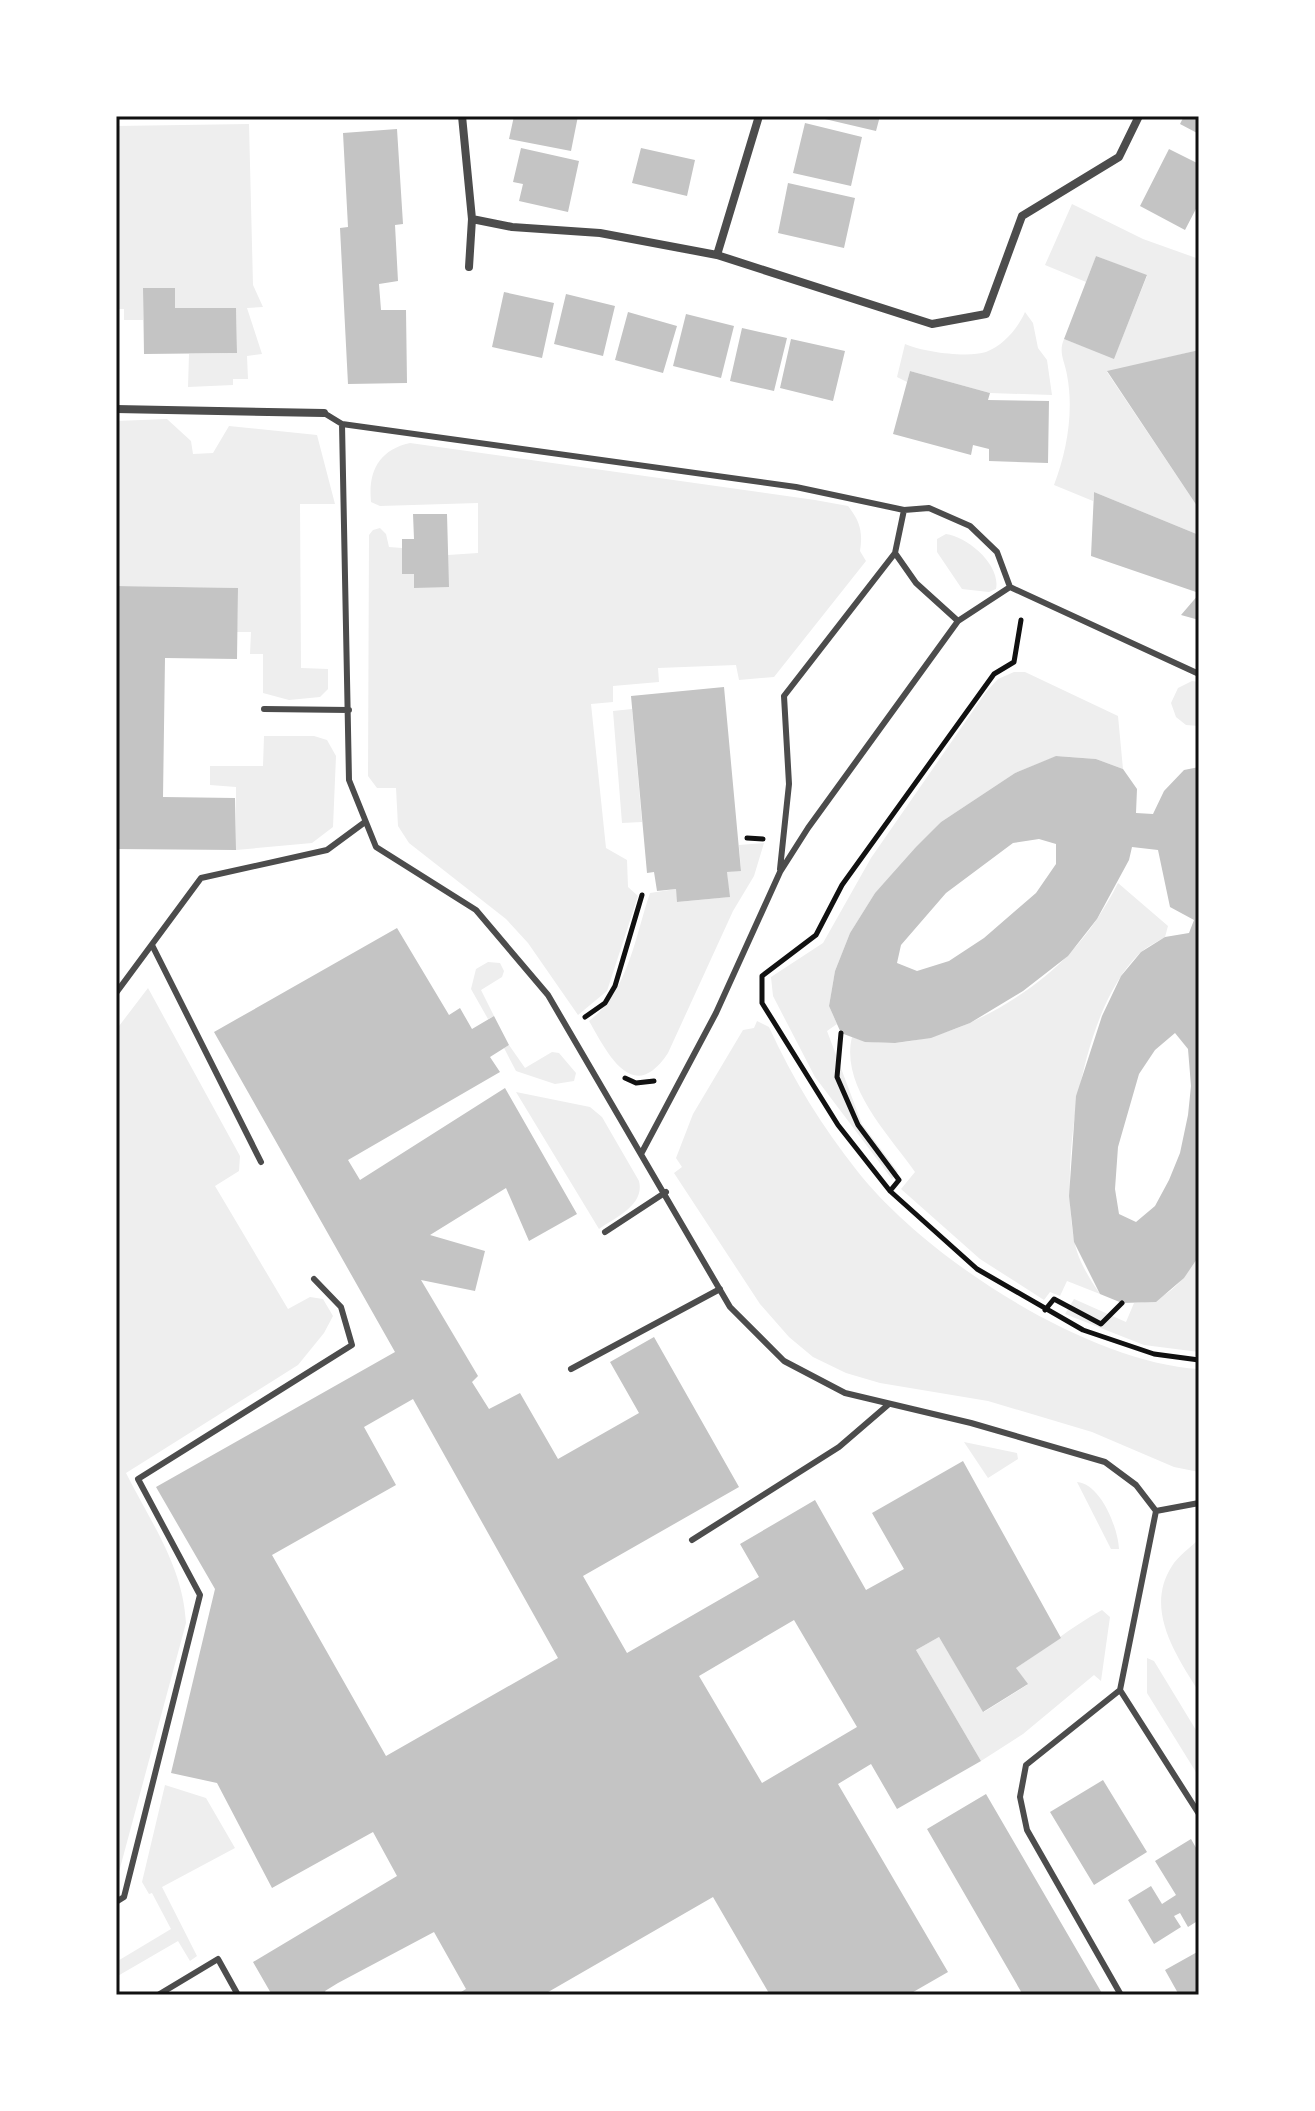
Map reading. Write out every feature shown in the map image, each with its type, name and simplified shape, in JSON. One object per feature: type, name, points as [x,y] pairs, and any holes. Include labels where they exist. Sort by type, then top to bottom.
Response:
[{"type":"street","points":[[462,116],[472,219],[469,267]]},
{"type":"street","points":[[717,255],[759,116]]},
{"type":"street","points":[[472,219],[512,227],[600,233],[717,255],[805,280],[932,324],[986,314],[1022,216],[1119,157],[1139,116]]},
{"type":"street","points":[[116,409],[324,413]]},
{"type":"lane","points":[[324,413],[342,424],[796,487],[904,510],[929,508],[970,526],[997,552],[1010,587],[1199,674]]},
{"type":"lane","points":[[342,424],[349,780],[376,847],[476,910],[548,995],[720,1289],[749,1330],[784,1361],[845,1393],[971,1423],[1105,1462],[1136,1485],[1156,1511],[1120,1690],[1026,1765],[1020,1797],[1027,1830],[1121,1995]]},
{"type":"lane","points":[[780,872],[789,784],[784,696],[895,553],[904,510]]},
{"type":"lane","points":[[895,553],[916,583],[958,621]]},
{"type":"lane","points":[[641,1154],[716,1013],[780,872],[808,828],[958,621],[1010,587]]},
{"type":"lane","points":[[264,709],[349,710]]},
{"type":"lane","points":[[116,993],[201,878],[327,850],[365,822]]},
{"type":"lane","points":[[152,945],[261,1162]]},
{"type":"lane","points":[[605,1232],[666,1192]]},
{"type":"lane","points":[[116,1902],[124,1897],[200,1595],[138,1479],[352,1345],[341,1307],[314,1279]]},
{"type":"lane","points":[[571,1369],[720,1289]]},
{"type":"lane","points":[[692,1540],[839,1447],[889,1404]]},
{"type":"lane","points":[[1156,1511],[1199,1503]]},
{"type":"lane","points":[[1120,1690],[1199,1814]]},
{"type":"lane","points":[[158,1995],[218,1959],[238,1995]]},
{"type":"path","points":[[1021,620],[1014,662],[994,674],[966,712],[842,885],[816,935],[762,976],[762,1003],[838,1125],[890,1191],[977,1269],[1045,1310],[1117,1344],[1154,1354],[1199,1360]]},
{"type":"path","points":[[747,838],[769,842],[767,850]]},
{"type":"path","points":[[589,1031],[582,1020],[605,1003],[615,986],[642,895]]},
{"type":"path","points":[[841,1033],[837,1077],[858,1125],[899,1180],[890,1191]]},
{"type":"path","points":[[616,1075],[636,1083],[655,1081],[664,1069]]},
{"type":"path","points":[[1045,1310],[1054,1299],[1101,1324],[1122,1303]]},
{"type":"shaded area","points":[[249,124],[253,285],[263,307],[247,308],[262,354],[247,356],[248,379],[233,379],[233,385],[188,387],[189,354],[237,353],[236,308],[175,308],[143,288],[143,320],[124,320],[124,309],[116,309],[116,126]]},
{"type":"shaded area","points":[[1072,204],[1143,239],[1199,259],[1199,350],[1107,372],[1199,509],[1199,535],[1094,492],[1093,501],[1054,485],[1066,445],[1069,417],[1069,389],[1062,353],[1064,339],[1114,358],[1147,276],[1096,256],[1086,282],[1045,265]]},
{"type":"shaded area","points":[[1025,312],[1033,323],[1038,348],[1047,360],[1052,395],[990,393],[910,371],[907,382],[897,377],[905,344],[945,353],[986,352],[1010,335]]},
{"type":"shaded area","points":[[167,419],[191,441],[193,454],[213,453],[229,426],[317,435],[335,504],[300,504],[301,668],[328,669],[328,689],[320,697],[289,700],[263,693],[263,654],[250,654],[251,632],[237,632],[238,588],[116,586],[116,421]]},
{"type":"shaded area","points":[[410,443],[848,506],[860,527],[860,551],[866,561],[774,677],[739,680],[736,665],[658,668],[659,682],[613,686],[613,702],[591,704],[606,848],[627,860],[628,887],[638,896],[607,991],[578,1015],[528,943],[506,919],[409,843],[398,826],[396,788],[377,788],[368,776],[369,535],[380,528],[386,534],[389,547],[402,548],[414,574],[415,587],[448,587],[448,555],[478,553],[478,503],[380,506],[371,502],[371,481],[378,464],[390,451]]},
{"type":"shaded area","points":[[946,534],[964,540],[981,554],[993,571],[996,589],[989,592],[962,589],[937,552],[937,539]]},
{"type":"shaded area","points":[[1014,672],[1025,672],[1118,716],[1123,769],[1096,759],[1057,756],[1015,773],[941,822],[875,893],[850,933],[835,971],[829,1006],[837,1024],[827,1031],[862,1124],[898,1172],[892,1179],[815,1077],[773,996],[771,977],[823,943],[871,858],[986,692],[998,679]]},
{"type":"shaded area","points":[[1192,681],[1199,682],[1199,726],[1186,725],[1176,717],[1171,703],[1178,688]]},
{"type":"shaded area","points":[[632,709],[642,822],[622,823],[613,711]]},
{"type":"shaded area","points":[[264,736],[314,736],[327,740],[336,756],[333,827],[312,843],[236,850],[236,787],[210,785],[210,766],[263,766]]},
{"type":"shaded area","points":[[764,843],[754,876],[733,911],[668,1053],[644,1075],[633,1075],[622,1069],[589,1021],[613,995],[621,979],[650,893],[676,889],[678,902],[729,897],[727,872],[741,870],[739,845]]},
{"type":"shaded area","points":[[1118,883],[1168,926],[1165,937],[1139,954],[1119,979],[1102,1011],[1080,1089],[1073,1130],[1070,1207],[1078,1254],[1100,1294],[1067,1281],[1060,1296],[1050,1292],[1044,1300],[980,1259],[901,1189],[915,1172],[880,1126],[860,1091],[850,1055],[852,1037],[879,1043],[908,1041],[938,1035],[998,1008],[1050,973],[1069,954],[1096,920]]},
{"type":"shaded area","points":[[488,962],[500,963],[504,971],[502,977],[481,990],[494,1016],[488,1019],[471,989],[476,969]]},
{"type":"shaded area","points":[[148,988],[240,1156],[239,1171],[215,1186],[288,1309],[310,1297],[323,1299],[333,1316],[324,1333],[298,1365],[126,1473],[172,1564],[184,1602],[186,1623],[116,1883],[116,1030]]},
{"type":"shaded area","points":[[757,1021],[769,1027],[809,1102],[858,1172],[888,1205],[925,1238],[967,1271],[1060,1327],[1108,1348],[1155,1362],[1199,1369],[1199,1472],[1174,1467],[1092,1432],[988,1401],[880,1383],[846,1373],[813,1357],[789,1337],[760,1304],[674,1173],[682,1167],[676,1158],[693,1114],[743,1030],[754,1028]]},
{"type":"shaded area","points":[[509,1045],[525,1068],[552,1052],[559,1053],[576,1073],[574,1081],[555,1084],[516,1071],[504,1048]]},
{"type":"shaded area","points":[[516,1092],[590,1107],[602,1117],[639,1181],[638,1197],[628,1210],[599,1229]]},
{"type":"shaded area","points":[[1199,1256],[1199,1352],[1144,1345],[1065,1314],[1074,1299],[1126,1322],[1134,1303],[1164,1295],[1186,1275]]},
{"type":"shaded area","points":[[964,1442],[1017,1453],[1018,1459],[988,1478]]},
{"type":"shaded area","points":[[1077,1482],[1094,1490],[1107,1508],[1119,1549],[1111,1549]]},
{"type":"shaded area","points":[[1199,1539],[1199,1692],[1166,1631],[1161,1599],[1164,1582],[1172,1566]]},
{"type":"shaded area","points":[[1102,1610],[1110,1617],[1101,1681],[1094,1675],[1023,1734],[981,1761],[916,1650],[939,1637],[984,1712],[1027,1685],[1016,1668]]},
{"type":"shaded area","points":[[1147,1658],[1154,1661],[1199,1735],[1199,1777],[1147,1693]]},
{"type":"shaded area","points":[[165,1785],[206,1798],[235,1848],[162,1887],[197,1956],[190,1961],[178,1941],[116,1977],[116,1962],[171,1929],[152,1893],[149,1894],[142,1882]]},
{"type":"building","points":[[514,116],[578,116],[571,151],[509,139]]},
{"type":"building","points":[[812,116],[880,116],[876,131]]},
{"type":"building","points":[[1184,116],[1199,116],[1199,134],[1180,124]]},
{"type":"building","points":[[805,123],[862,137],[851,186],[793,173]]},
{"type":"building","points":[[397,129],[403,224],[395,225],[398,281],[379,284],[381,310],[406,310],[407,383],[348,384],[340,228],[348,227],[343,133]]},
{"type":"building","points":[[521,148],[579,161],[568,212],[519,201],[523,184],[513,182]]},
{"type":"building","points":[[641,148],[695,160],[687,196],[632,183]]},
{"type":"building","points":[[1169,149],[1199,164],[1199,203],[1185,230],[1140,206]]},
{"type":"building","points":[[788,183],[855,198],[844,248],[778,233]]},
{"type":"building","points":[[1096,256],[1147,275],[1114,359],[1064,339]]},
{"type":"building","points":[[143,288],[175,288],[175,308],[236,308],[237,353],[144,354]]},
{"type":"building","points":[[504,292],[554,303],[542,358],[492,347]]},
{"type":"building","points":[[566,294],[615,306],[603,356],[554,344]]},
{"type":"building","points":[[628,312],[677,326],[663,373],[615,360]]},
{"type":"building","points":[[686,314],[734,326],[721,378],[673,366]]},
{"type":"building","points":[[742,328],[787,338],[774,391],[730,381]]},
{"type":"building","points":[[791,339],[845,351],[833,401],[780,388]]},
{"type":"building","points":[[1199,350],[1199,509],[1107,371]]},
{"type":"building","points":[[910,371],[990,393],[988,400],[1049,401],[1048,463],[989,461],[989,449],[973,445],[971,455],[893,434]]},
{"type":"building","points":[[1094,492],[1199,535],[1199,593],[1091,556]]},
{"type":"building","points":[[413,514],[447,514],[449,587],[414,588],[414,574],[402,574],[402,539],[414,539]]},
{"type":"building","points":[[116,586],[238,588],[237,659],[165,658],[163,797],[235,798],[236,850],[116,849]]},
{"type":"building","points":[[1199,594],[1199,620],[1181,615]]},
{"type":"building","points":[[724,687],[741,871],[727,872],[730,897],[677,902],[676,889],[657,891],[654,872],[647,873],[631,696]]},
{"type":"building","points":[[1056,756],[1096,759],[1123,769],[1137,789],[1136,813],[1153,814],[1164,791],[1184,770],[1199,767],[1199,1256],[1184,1278],[1156,1302],[1122,1303],[1100,1294],[1074,1242],[1069,1196],[1076,1096],[1102,1016],[1121,976],[1141,952],[1165,937],[1189,933],[1194,920],[1170,907],[1158,850],[1132,847],[1129,860],[1097,919],[1068,956],[1023,991],[970,1023],[931,1038],[895,1043],[865,1042],[841,1033],[829,1006],[835,971],[850,933],[875,893],[941,822],[1015,773]],"holes":[[[1039,839],[1056,844],[1056,864],[1036,893],[984,938],[949,961],[917,971],[897,963],[901,945],[946,893],[1013,843]],[[1175,1033],[1188,1049],[1191,1086],[1188,1115],[1180,1153],[1169,1180],[1155,1206],[1136,1222],[1119,1214],[1115,1189],[1118,1147],[1139,1074],[1155,1050]]]},
{"type":"building","points":[[397,928],[449,1015],[460,1008],[472,1029],[494,1016],[509,1045],[490,1057],[500,1072],[348,1160],[360,1180],[505,1088],[577,1214],[529,1241],[506,1188],[430,1235],[485,1251],[475,1291],[421,1280],[478,1376],[472,1382],[489,1409],[520,1393],[558,1459],[639,1413],[610,1362],[654,1337],[739,1487],[583,1576],[627,1653],[759,1577],[740,1544],[815,1500],[866,1590],[904,1569],[872,1513],[963,1461],[1061,1638],[1016,1668],[1028,1684],[983,1712],[939,1637],[916,1650],[981,1761],[897,1809],[871,1764],[838,1784],[948,1972],[908,1995],[770,1995],[713,1897],[543,1995],[456,1995],[466,1989],[434,1932],[338,1983],[325,1991],[327,1995],[272,1995],[253,1962],[397,1876],[373,1832],[272,1888],[217,1783],[171,1773],[215,1589],[156,1487],[395,1352],[214,1032]],"holes":[[[413,1399],[558,1658],[386,1756],[272,1555],[396,1485],[364,1427]],[[794,1620],[857,1727],[762,1783],[699,1676]]]},
{"type":"building","points":[[1103,1780],[1147,1852],[1094,1885],[1050,1812]]},
{"type":"building","points":[[986,1794],[1103,1995],[1023,1995],[927,1829]]},
{"type":"building","points":[[1191,1839],[1199,1853],[1199,1920],[1188,1927],[1180,1913],[1174,1916],[1181,1927],[1154,1944],[1128,1900],[1151,1886],[1162,1904],[1176,1895],[1155,1861]]},
{"type":"building","points":[[1199,1951],[1199,1995],[1179,1995],[1165,1970]]}]
